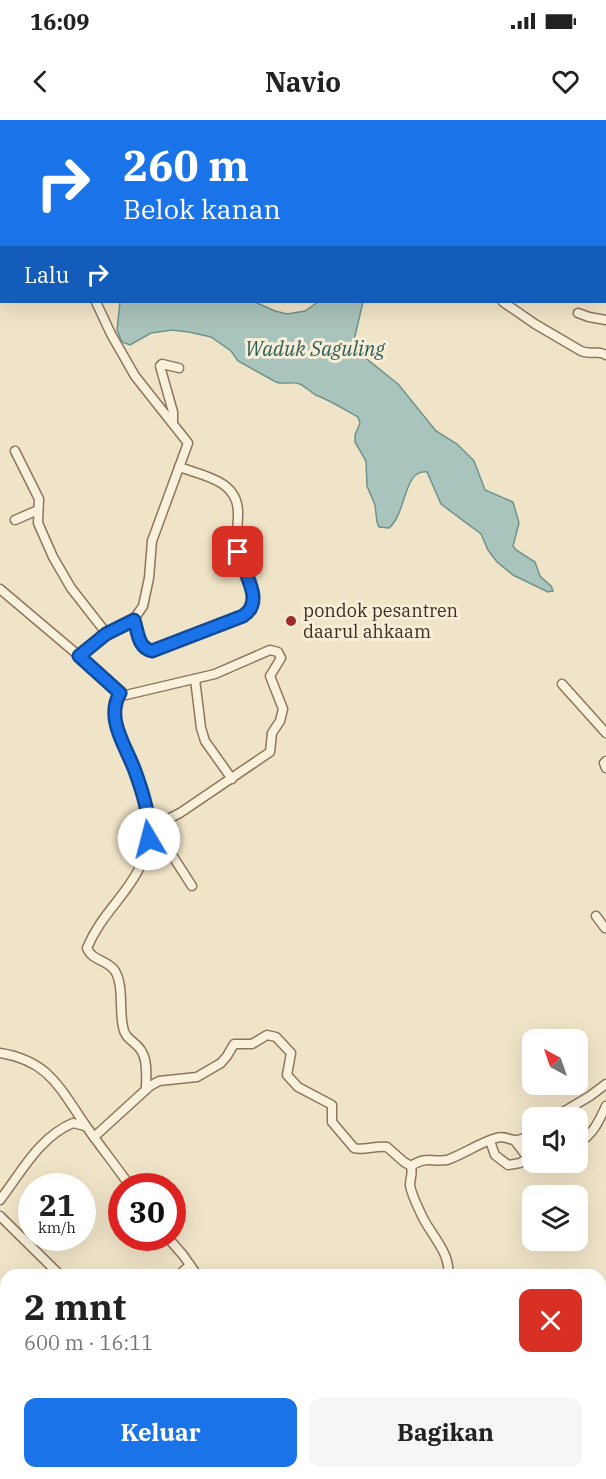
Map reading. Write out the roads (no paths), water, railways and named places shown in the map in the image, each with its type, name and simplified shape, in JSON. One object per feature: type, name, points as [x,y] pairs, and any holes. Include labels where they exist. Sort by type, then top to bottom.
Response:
[{"type":"street","points":[[79,656],[106,634],[134,620],[143,606],[149,578],[152,541],[189,443],[131,370],[96,303]]},
{"type":"street","points":[[504,303],[581,351],[599,352],[606,355]]},
{"type":"street","points":[[579,313],[606,320]]},
{"type":"street","points":[[173,423],[173,412],[160,367],[162,364],[179,368]]},
{"type":"street","points":[[15,450],[39,499],[38,524],[53,557],[71,588],[106,634]]},
{"type":"street","points":[[134,620],[141,644],[146,650],[152,651],[243,616],[254,603],[254,593],[238,552],[238,503],[235,495],[213,478],[179,466]]},
{"type":"street","points":[[15,520],[38,510]]},
{"type":"street","points":[[0,589],[120,693],[130,696],[229,669],[270,650],[280,655],[280,662],[270,676],[283,712],[272,733],[271,749],[268,754],[180,813],[150,828]]},
{"type":"street","points":[[195,679],[201,728],[205,741],[232,779]]},
{"type":"street","points":[[562,684],[606,733]]},
{"type":"street","points":[[120,693],[114,703],[117,728],[136,773],[150,828],[148,846],[138,873],[103,921],[87,948],[91,955],[110,966],[116,973],[123,1028],[127,1038],[140,1049],[144,1056],[146,1089]]},
{"type":"street","points":[[606,761],[604,764],[606,768]]},
{"type":"street","points":[[148,846],[172,855],[192,886]]},
{"type":"street","points":[[596,916],[606,928]]},
{"type":"street","points":[[94,1137],[146,1089],[159,1081],[197,1077],[220,1063],[227,1056],[232,1044],[252,1044],[269,1035],[276,1037],[291,1053],[286,1075],[298,1087],[333,1106],[331,1120],[355,1149],[387,1147],[408,1166],[411,1166],[427,1158],[438,1161],[447,1160],[501,1137],[515,1141],[522,1148]]},
{"type":"street","points":[[0,1053],[25,1059],[45,1070],[65,1093],[120,1173]]},
{"type":"street","points":[[573,1107],[605,1089]]},
{"type":"street","points":[[588,1136],[597,1126],[606,1107]]},
{"type":"street","points":[[0,1200],[23,1166],[47,1141],[73,1123],[86,1126]]},
{"type":"street","points":[[515,1141],[522,1139]]},
{"type":"street","points":[[490,1141],[495,1155],[508,1165],[522,1162]]},
{"type":"street","points":[[411,1166],[413,1173],[410,1184],[413,1194],[422,1216],[448,1260],[450,1269]]},
{"type":"street","points":[[0,1216],[54,1269]]},
{"type":"street","points":[[179,1251],[192,1269]]},
{"type":"street","points":[[186,1269],[190,1265]]},
{"type":"water","name":"Waduk Saguling","points":[[120,303],[257,303],[287,314],[305,311],[317,303],[363,303],[354,340],[358,352],[398,384],[436,431],[457,444],[474,461],[485,490],[513,502],[519,523],[513,546],[535,562],[540,576],[553,591],[548,592],[513,575],[497,562],[488,550],[481,534],[441,504],[427,472],[413,477],[395,521],[389,528],[379,527],[375,505],[367,486],[366,461],[355,442],[360,423],[358,417],[300,384],[276,382],[238,361],[231,351],[211,337],[172,330],[151,333],[130,345],[122,342],[117,330]]},
{"type":"place","name":"pondok pesantren daarul ahkaam","points":[[291,621]]}]
